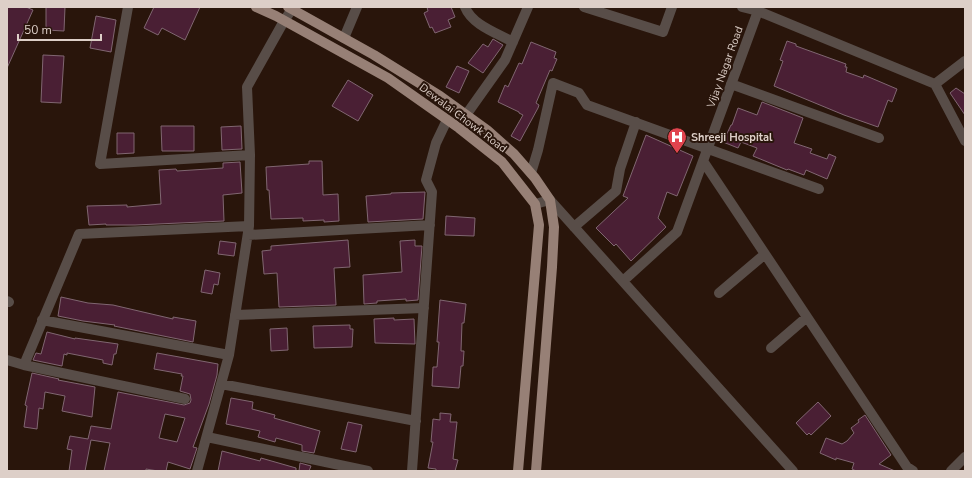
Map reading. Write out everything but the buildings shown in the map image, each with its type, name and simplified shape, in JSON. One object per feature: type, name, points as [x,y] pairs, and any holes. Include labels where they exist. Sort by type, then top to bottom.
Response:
[{"type":"main road","name":"Dewalai Chowk Road","points":[[256,7],[388,78],[502,162],[535,204],[539,225],[518,471]]},
{"type":"main road","name":"Dewalai Chowk Road","points":[[290,8],[400,71],[440,96],[466,115],[514,154],[550,200],[554,227],[552,267],[536,471]]},
{"type":"street","points":[[128,7],[100,164],[250,155]]},
{"type":"street","points":[[344,38],[357,7]]},
{"type":"street","points":[[465,7],[469,16],[483,26],[513,42]]},
{"type":"street","points":[[466,115],[505,60],[528,7]]},
{"type":"street","points":[[584,7],[663,32],[672,7]]},
{"type":"street","points":[[742,7],[758,9],[934,84],[965,141]]},
{"type":"street","points":[[198,471],[229,355],[248,230],[250,155],[247,87],[290,8]]},
{"type":"street","name":"Vijay Nagar Road","points":[[623,282],[677,232],[758,9]]},
{"type":"street","points":[[934,84],[965,61]]},
{"type":"street","points":[[531,174],[553,83],[579,93],[587,105],[819,189]]},
{"type":"street","points":[[731,84],[879,138]]},
{"type":"street","points":[[412,471],[432,192],[426,180],[436,143],[447,120]]},
{"type":"street","points":[[574,227],[616,191],[620,169],[636,122]]},
{"type":"street","points":[[703,161],[907,467],[913,471]]},
{"type":"street","points":[[535,204],[550,200],[793,471]]},
{"type":"street","points":[[24,365],[79,234],[430,225]]},
{"type":"street","points":[[719,293],[765,254]]},
{"type":"street","points":[[235,315],[424,308]]},
{"type":"street","points":[[771,348],[807,317]]},
{"type":"street","points":[[42,320],[229,355]]},
{"type":"street","points":[[7,360],[24,365],[185,399]]},
{"type":"street","points":[[221,384],[416,421]]},
{"type":"street","points":[[207,437],[368,471]]},
{"type":"street","points":[[951,471],[965,457]]},
{"type":"place","name":"Shreeji Hospital","points":[[677,154]]}]
